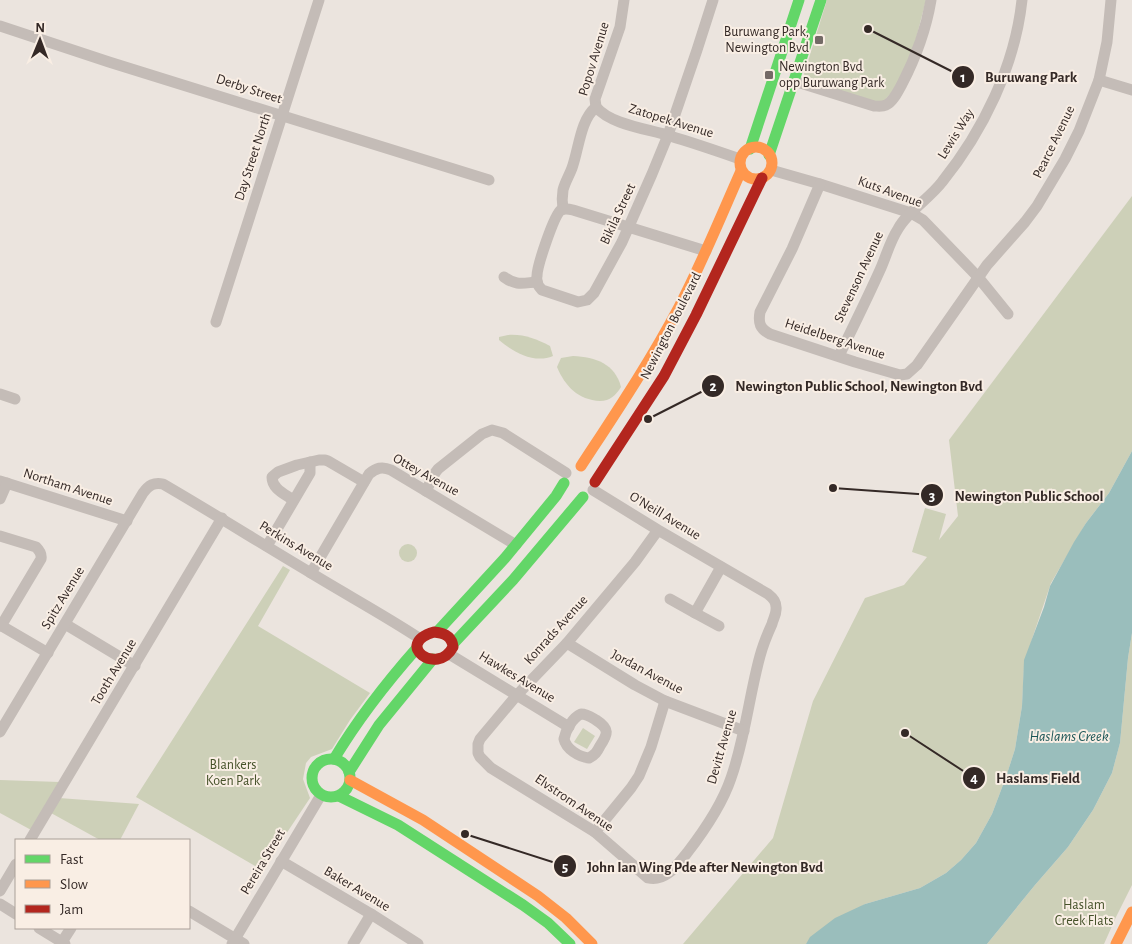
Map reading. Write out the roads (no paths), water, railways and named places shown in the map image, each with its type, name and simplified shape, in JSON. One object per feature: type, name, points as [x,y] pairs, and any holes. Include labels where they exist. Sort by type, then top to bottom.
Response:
[{"type":"street","name":"Day Street North","points":[[216,322],[319,0]]},
{"type":"street","name":"Popov Avenue","points":[[562,210],[563,190],[572,170],[586,119],[596,107],[595,99],[620,27],[624,0]]},
{"type":"street","name":"Bikila Street","points":[[537,282],[539,288],[545,291],[578,302],[587,300],[597,289],[622,242],[668,135],[713,0]]},
{"type":"street","points":[[750,149],[799,0]]},
{"type":"street","points":[[769,155],[821,0]]},
{"type":"street","points":[[794,81],[874,106],[885,106],[898,92],[912,63],[924,31],[931,0]]},
{"type":"street","name":"Lewis Way","points":[[911,213],[938,188],[951,172],[982,123],[1004,72],[1016,32],[1022,0]]},
{"type":"street","name":"Pearce Avenue","points":[[978,277],[1037,206],[1068,152],[1099,80],[1107,42],[1112,0]]},
{"type":"street","name":"Derby Street","points":[[0,26],[489,180]]},
{"type":"street","points":[[1099,80],[1132,90]]},
{"type":"street","name":"Zatopek Avenue","points":[[596,107],[606,116],[615,120],[740,159]]},
{"type":"street","points":[[750,149],[760,149],[769,155],[771,159],[771,170],[762,178],[754,179],[747,176],[739,165],[744,153],[750,149]]},
{"type":"street","name":"Kuts Avenue","points":[[771,170],[911,213],[923,220],[978,277],[1008,314]]},
{"type":"street","name":"Newington Boulevard","points":[[581,466],[632,388],[679,307],[742,171]]},
{"type":"street","name":"Newington Boulevard","points":[[451,649],[513,580],[578,487],[661,381],[696,315],[762,178]]},
{"type":"street","name":"Heidelberg Avenue","points":[[820,184],[792,249],[760,312],[760,326],[764,331],[855,362],[900,375],[907,374],[917,365],[978,277]]},
{"type":"street","points":[[504,277],[516,283],[537,282],[537,272],[548,237],[562,210],[573,210],[706,252]]},
{"type":"street","name":"Stevenson Avenue","points":[[839,356],[867,299],[898,228],[911,213]]},
{"type":"street","points":[[0,394],[15,399]]},
{"type":"street","name":"O'Neill Avenue","points":[[426,491],[435,473],[442,465],[482,434],[492,430],[502,433],[578,487],[658,530],[768,594],[775,600],[776,604]]},
{"type":"street","points":[[293,500],[272,484],[272,477],[278,472],[297,465],[319,460],[328,461],[364,482]]},
{"type":"street","points":[[267,546],[310,473],[310,462]]},
{"type":"street","points":[[581,466],[590,472],[578,487],[572,467],[581,466]]},
{"type":"street","name":"Ottey Avenue","points":[[311,573],[364,482],[378,468],[391,470],[516,545]]},
{"type":"street","points":[[0,499],[4,482]]},
{"type":"street","name":"Northam Avenue","points":[[4,482],[126,521]]},
{"type":"street","name":"Spitz Avenue","points":[[0,732],[143,492],[155,483]]},
{"type":"street","name":"Perkins Avenue","points":[[155,483],[163,484],[222,518],[403,627],[418,643]]},
{"type":"street","name":"Newington Boulevard","points":[[437,632],[487,579],[556,496],[578,487]]},
{"type":"street","name":"Tooth Avenue","points":[[31,839],[222,518]]},
{"type":"street","name":"Konrads Avenue","points":[[478,748],[480,739],[516,695],[567,644],[635,562],[658,530]]},
{"type":"street","points":[[0,536],[36,547],[42,556],[22,592],[0,625],[48,654]]},
{"type":"street","points":[[695,613],[721,567]]},
{"type":"street","points":[[670,599],[719,626]]},
{"type":"street","name":"Devitt Avenue","points":[[658,879],[675,868],[700,836],[732,778],[763,646],[776,612],[776,604]]},
{"type":"street","points":[[65,624],[134,666]]},
{"type":"street","points":[[334,759],[370,703],[425,634],[441,632],[447,635],[450,638],[451,649],[440,658],[433,659],[424,657],[420,652],[418,643]]},
{"type":"street","name":"Jordan Avenue","points":[[567,644],[665,701],[744,731]]},
{"type":"street","name":"Hawkes Avenue","points":[[451,649],[516,695],[569,726]]},
{"type":"street","points":[[339,796],[348,787],[350,776],[380,725],[433,659]]},
{"type":"street","points":[[595,832],[632,788],[639,776],[651,747],[665,701]]},
{"type":"street","name":"Elvstrom Avenue","points":[[478,748],[480,757],[491,768],[595,832],[648,878],[658,879]]},
{"type":"street","points":[[570,944],[562,934],[522,904],[398,825],[339,796],[327,797],[321,795],[316,791],[312,780],[314,769],[322,760],[334,759],[343,763],[350,776],[423,820],[538,896],[557,910],[586,936],[592,944]]},
{"type":"street","name":"Pereira Street","points":[[237,942],[281,861],[321,795]]},
{"type":"street","name":"Baker Avenue","points":[[281,861],[418,944]]},
{"type":"street","points":[[0,891],[15,866]]},
{"type":"street","points":[[0,904],[15,913]]},
{"type":"street","points":[[190,912],[237,942]]},
{"type":"street","points":[[1116,944],[1132,912]]},
{"type":"street","points":[[353,944],[371,914]]},
{"type":"street","points":[[40,929],[64,943],[71,929]]},
{"type":"water","name":"Haslams Creek","points":[[1132,451],[1132,633],[1120,743],[1112,773],[1093,810],[1068,847],[987,944],[806,944],[810,937],[835,918],[865,904],[920,888],[946,873],[976,843],[992,814],[1015,749],[1022,706],[1024,660],[1050,586],[1074,542],[1109,493]]},
{"type":"place","name":"Buruwang Park","points":[[868,29]]},
{"type":"place","name":"Buruwang Park, Newington Bvd","points":[[819,40]]},
{"type":"place","name":"Newington Bvd opp Buruwang Park","points":[[769,75]]},
{"type":"place","name":"Newington Public School, Newington Bvd","points":[[648,419]]},
{"type":"place","name":"Newington Public School","points":[[833,488]]},
{"type":"place","name":"Haslams Field","points":[[905,733]]},
{"type":"place","name":"John Ian Wing Pde after Newington Bvd","points":[[465,834]]},
{"type":"park label","name":"Blankers Koen Park","points":[[233,774]]},
{"type":"park label","name":"Haslam Creek Flats","points":[[1084,914]]}]
